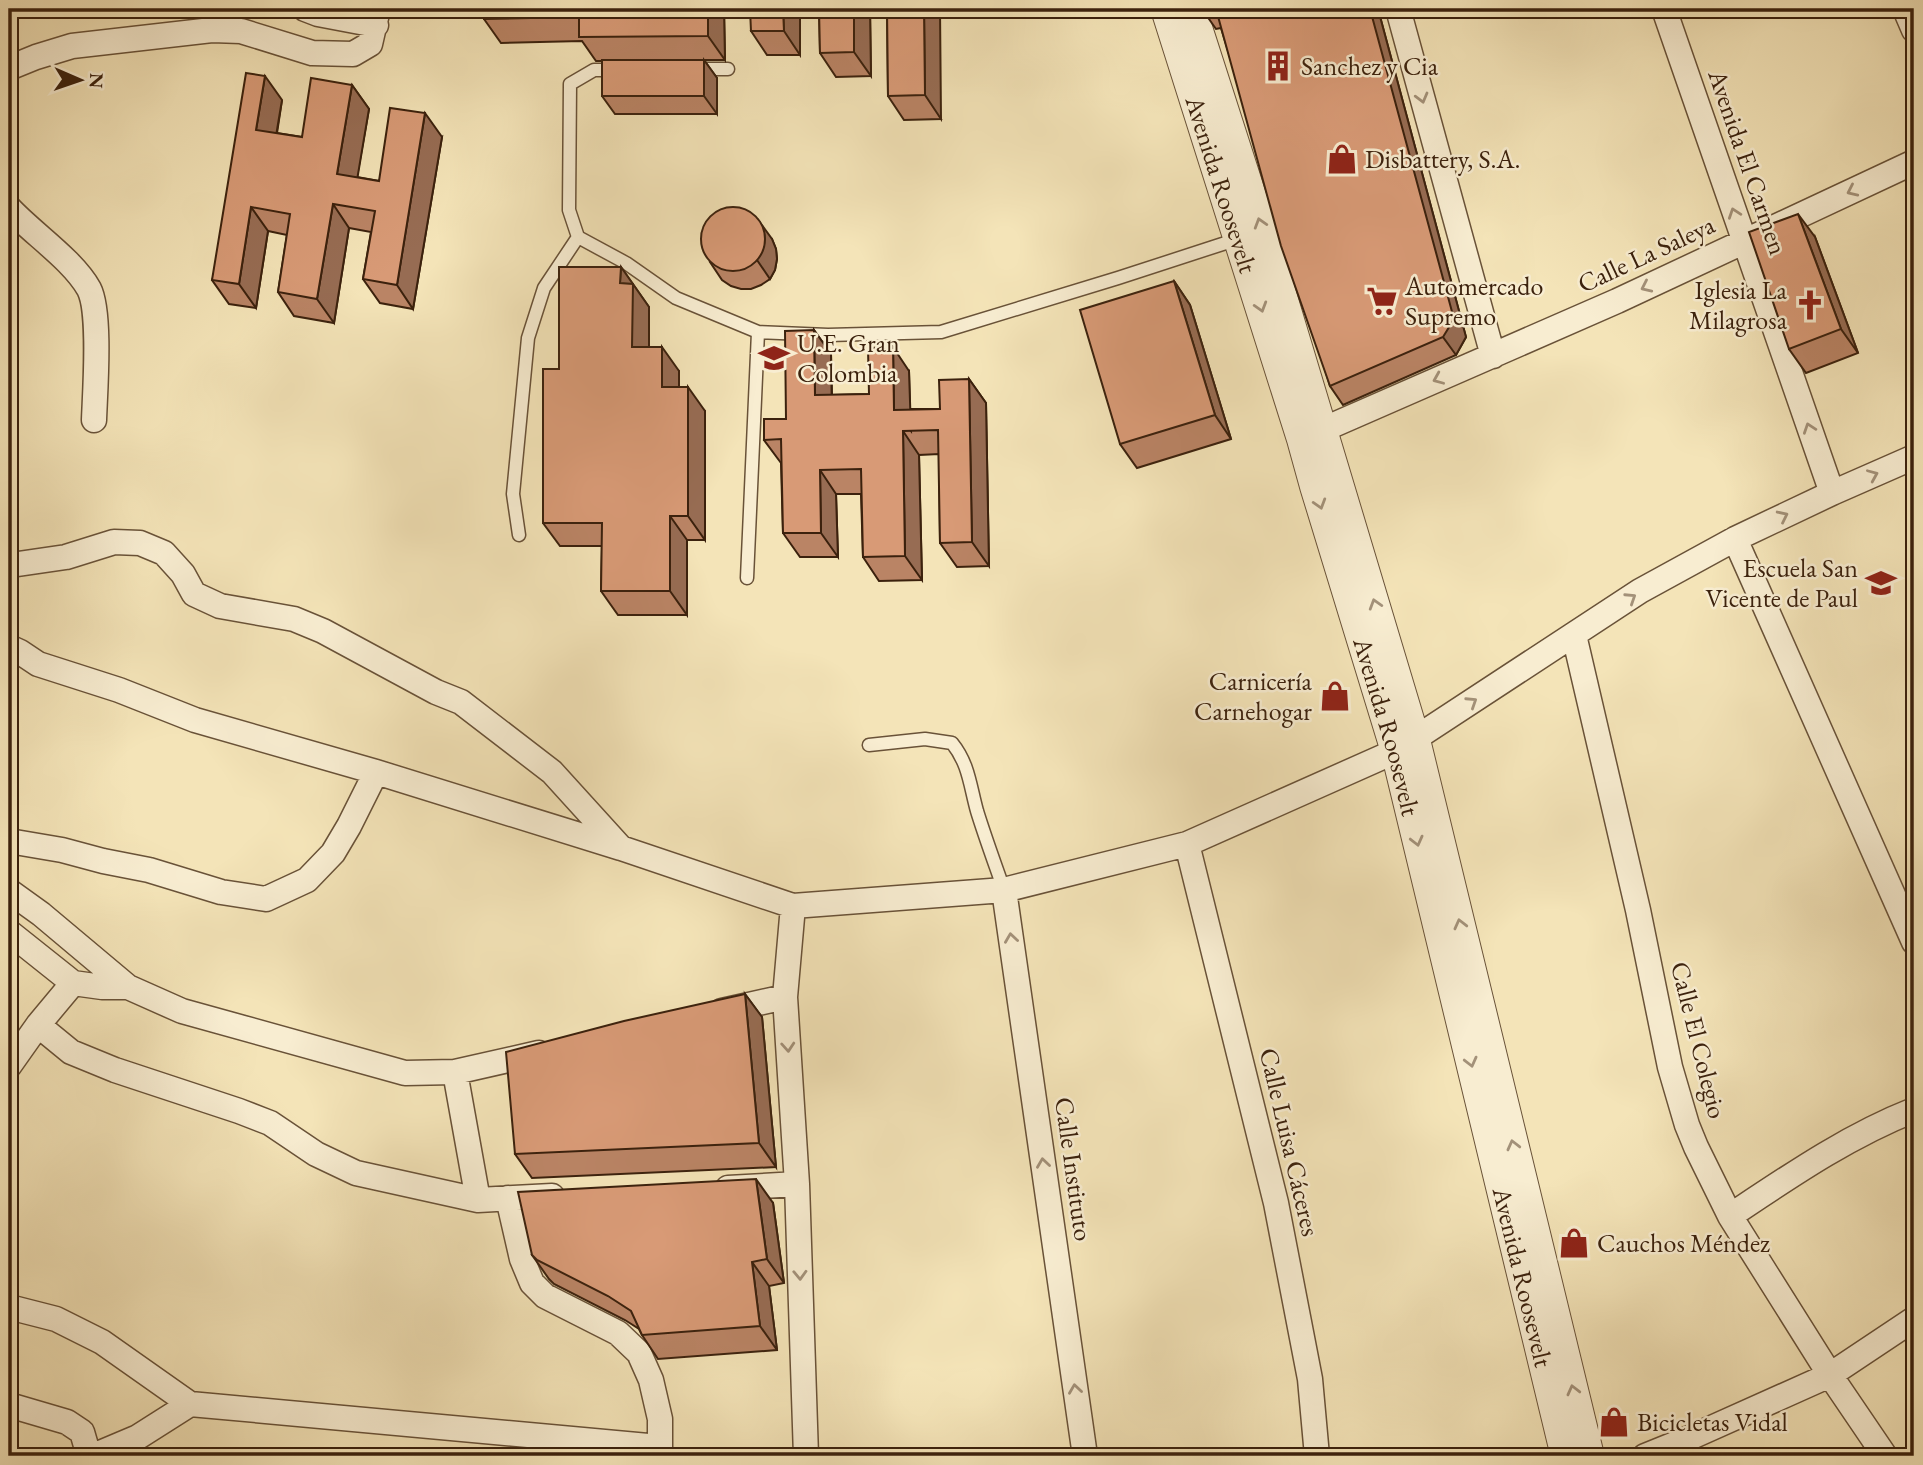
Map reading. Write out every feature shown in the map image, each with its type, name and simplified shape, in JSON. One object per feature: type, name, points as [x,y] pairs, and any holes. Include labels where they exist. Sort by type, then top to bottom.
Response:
[{"type":"street","points":[[9,68],[72,46],[212,30],[241,31],[312,53],[353,54],[370,44],[377,17],[318,14],[305,9]]},
{"type":"street","name":"Avenida Roosevelt","points":[[1166,9],[1240,238],[1312,434]]},
{"type":"street","name":"Avenida Roosevelt","points":[[1191,9],[1257,214],[1312,434],[1315,486],[1405,745],[1520,1219],[1589,1456]]},
{"type":"street","points":[[1398,9],[1493,356]]},
{"type":"street","name":"Avenida El Carmen","points":[[1664,9],[1832,493]]},
{"type":"street","points":[[1905,9],[1914,30]]},
{"type":"street","name":"Calle La Saleya","points":[[1312,434],[1493,356],[1914,162]]},
{"type":"street","points":[[9,208],[76,272],[90,291],[96,314],[94,419]]},
{"type":"street","points":[[9,647],[38,664],[119,690],[195,720],[376,772],[621,848],[793,906],[1004,890],[1187,844],[1405,745],[1640,591],[1735,539],[1914,457]]},
{"type":"street","points":[[1735,539],[1914,942]]},
{"type":"street","points":[[9,562],[18,565],[66,557],[114,542],[140,543],[164,553],[183,574],[194,594],[220,606],[294,619],[323,631],[436,692],[461,702],[552,772],[621,848]]},
{"type":"street","name":"Calle El Colegio","points":[[1574,635],[1638,910],[1670,1068],[1687,1125],[1730,1216],[1830,1376],[1885,1456]]},
{"type":"street","points":[[9,841],[149,870],[220,892],[266,899],[307,880],[333,853],[376,772]]},
{"type":"street","name":"Calle Luisa Cáceres","points":[[1187,844],[1276,1203],[1310,1379],[1317,1456]]},
{"type":"street","name":"Calle Instituto","points":[[1004,890],[1085,1456]]},
{"type":"street","points":[[9,891],[41,914],[128,987],[182,1012],[405,1073],[455,1072],[561,1048]]},
{"type":"street","points":[[793,906],[785,997],[797,1184],[806,1456]]},
{"type":"street","points":[[9,932],[73,983],[128,987]]},
{"type":"street","points":[[9,1066],[73,983]]},
{"type":"street","points":[[706,1015],[785,997]]},
{"type":"street","points":[[38,1025],[71,1052],[115,1070],[270,1123],[316,1154],[356,1173],[478,1200],[577,1195]]},
{"type":"street","points":[[455,1072],[478,1200]]},
{"type":"street","points":[[1730,1216],[1841,1144],[1914,1110]]},
{"type":"street","points":[[701,1189],[797,1184]]},
{"type":"street","points":[[9,1307],[56,1319],[102,1342],[190,1404],[659,1452],[660,1419],[651,1380],[639,1353],[618,1333],[545,1296],[532,1283],[522,1259],[508,1198]]},
{"type":"street","name":"Avenida Roosevelt","points":[[1520,1219],[1566,1456]]},
{"type":"street","points":[[1645,1456],[1830,1376],[1914,1319]]},
{"type":"street","points":[[9,1405],[66,1422],[82,1432],[91,1456],[138,1437],[190,1404]]},
{"type":"lane","points":[[632,69],[594,70],[570,84],[569,209],[578,237],[626,263],[676,298],[758,332],[828,335],[942,332],[1240,238]]},
{"type":"lane","points":[[681,69],[728,69]]},
{"type":"lane","points":[[519,535],[513,494],[528,338],[544,288],[578,237]]},
{"type":"lane","points":[[747,578],[758,332]]},
{"type":"lane","points":[[869,745],[925,739],[953,743],[962,755],[969,774],[981,823],[1004,890]]},
{"type":"building","points":[[484,9],[708,9],[708,36],[579,37],[579,17],[484,19]]},
{"type":"building","points":[[750,9],[783,9],[784,31],[751,31]]},
{"type":"building","points":[[819,9],[854,9],[854,52],[820,53]]},
{"type":"building","points":[[887,9],[924,9],[925,95],[888,96]]},
{"type":"building","points":[[1216,9],[1370,9],[1454,319],[1443,337],[1330,386],[1281,246]]},
{"type":"building","points":[[602,60],[704,60],[704,96],[602,96]]},
{"type":"building","points":[[246,73],[265,76],[256,130],[302,137],[311,78],[352,85],[337,174],[379,181],[390,108],[425,113],[397,285],[363,279],[375,211],[333,204],[317,299],[278,292],[290,214],[251,207],[239,284],[212,280]]},
{"type":"building","points":[[733,207],[756,216],[765,239],[756,262],[733,271],[710,262],[701,239],[710,216]]},
{"type":"building","name":"Iglesia La Milagrosa","points":[[1798,214],[1841,329],[1789,349],[1749,232]]},
{"type":"building","points":[[559,267],[621,267],[620,283],[633,284],[632,347],[662,347],[662,387],[688,387],[688,516],[670,516],[670,591],[601,591],[602,523],[543,523],[543,369],[559,369]]},
{"type":"building","points":[[1174,281],[1215,415],[1120,444],[1080,310]]},
{"type":"building","points":[[814,330],[815,395],[869,394],[868,348],[893,347],[894,410],[940,409],[939,380],[969,379],[972,542],[940,543],[938,430],[903,431],[905,556],[863,557],[861,469],[820,470],[821,533],[783,533],[781,439],[764,440],[764,419],[786,419],[785,331]]},
{"type":"building","points":[[745,994],[759,1143],[515,1154],[506,1052],[624,1021]]},
{"type":"building","points":[[756,1179],[767,1259],[752,1262],[760,1326],[642,1335],[631,1311],[532,1255],[518,1192]]},
{"type":"place","name":"Sanchez y Cia","points":[[1278,66]]},
{"type":"place","name":"Disbattery, S.A.","points":[[1342,159]]},
{"type":"place","name":"Automercado Supremo","points":[[1382,301]]},
{"type":"place","name":"Iglesia La Milagrosa","points":[[1810,305]]},
{"type":"place","name":"U.E. Gran Colombia","points":[[774,358]]},
{"type":"place","name":"Escuela San Vicente de Paul","points":[[1881,583]]},
{"type":"place","name":"Carnicería Carnehogar","points":[[1335,696]]},
{"type":"place","name":"Cauchos Méndez","points":[[1574,1243]]},
{"type":"place","name":"Bicicletas Vidal","points":[[1614,1422]]}]
